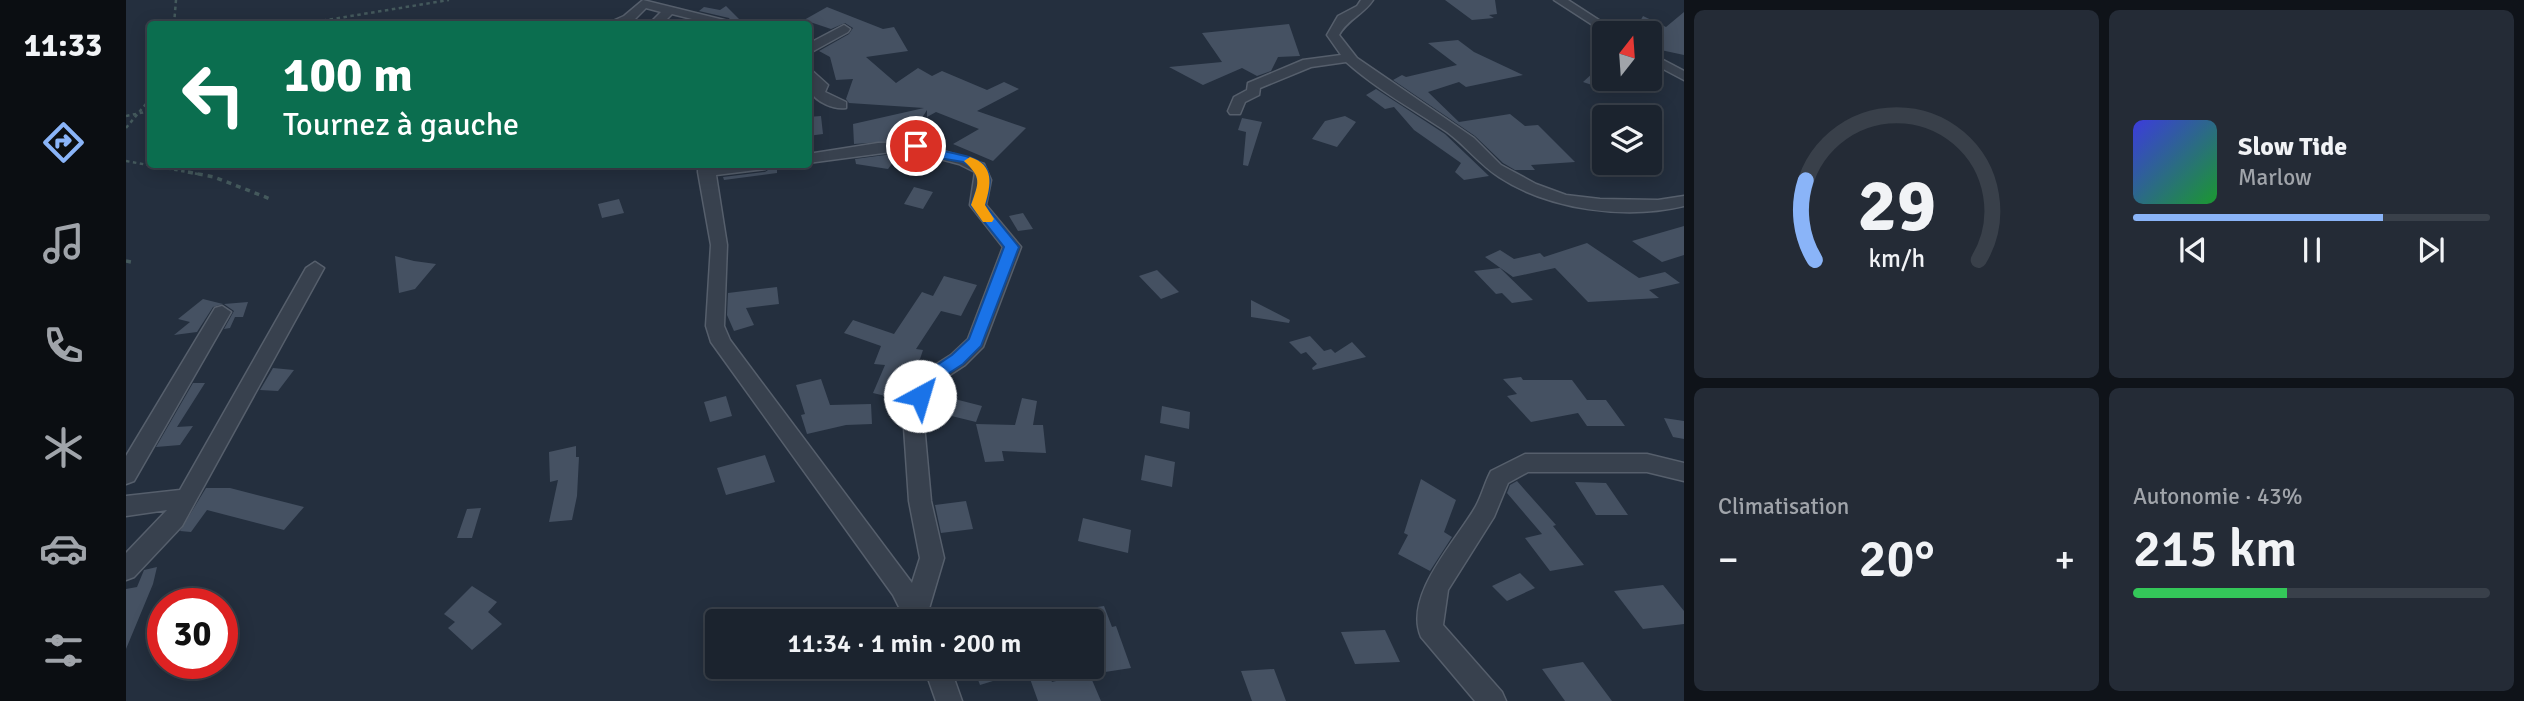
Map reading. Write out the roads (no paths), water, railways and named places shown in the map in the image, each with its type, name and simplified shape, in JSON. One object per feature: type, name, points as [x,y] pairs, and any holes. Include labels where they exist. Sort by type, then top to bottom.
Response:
[{"type":"street","points":[[1367,0],[1361,9],[1342,19],[1333,35],[1349,58],[1469,141],[1479,156],[1502,172],[1555,197],[1635,205],[1675,205],[1684,201]]},
{"type":"street","points":[[1560,0],[1594,21]]},
{"type":"street","points":[[622,21],[628,19],[643,4],[712,21]]},
{"type":"street","points":[[658,21],[670,10]]},
{"type":"street","points":[[812,48],[844,29]]},
{"type":"street","points":[[1235,111],[1239,100],[1254,92],[1253,86],[1308,63],[1349,58]]},
{"type":"street","points":[[1662,60],[1684,61]]},
{"type":"street","points":[[1662,64],[1684,76]]},
{"type":"street","points":[[812,75],[821,85],[817,91],[819,95],[841,105]]},
{"type":"street","points":[[812,159],[916,146],[944,156],[966,158],[980,167],[985,184],[978,205],[1012,247],[976,342],[958,360],[928,379],[913,413],[920,501],[932,558],[919,609]]},
{"type":"street","points":[[706,168],[719,245],[715,326],[721,342],[902,587],[913,609]]},
{"type":"street","points":[[126,569],[174,519],[184,499],[199,479],[315,268]]},
{"type":"street","points":[[126,475],[222,312]]},
{"type":"street","points":[[1493,701],[1430,629],[1436,587],[1486,510],[1499,477],[1525,463],[1647,463],[1684,472]]},
{"type":"street","points":[[126,506],[184,499]]},
{"type":"street","points":[[941,679],[949,701]]}]
